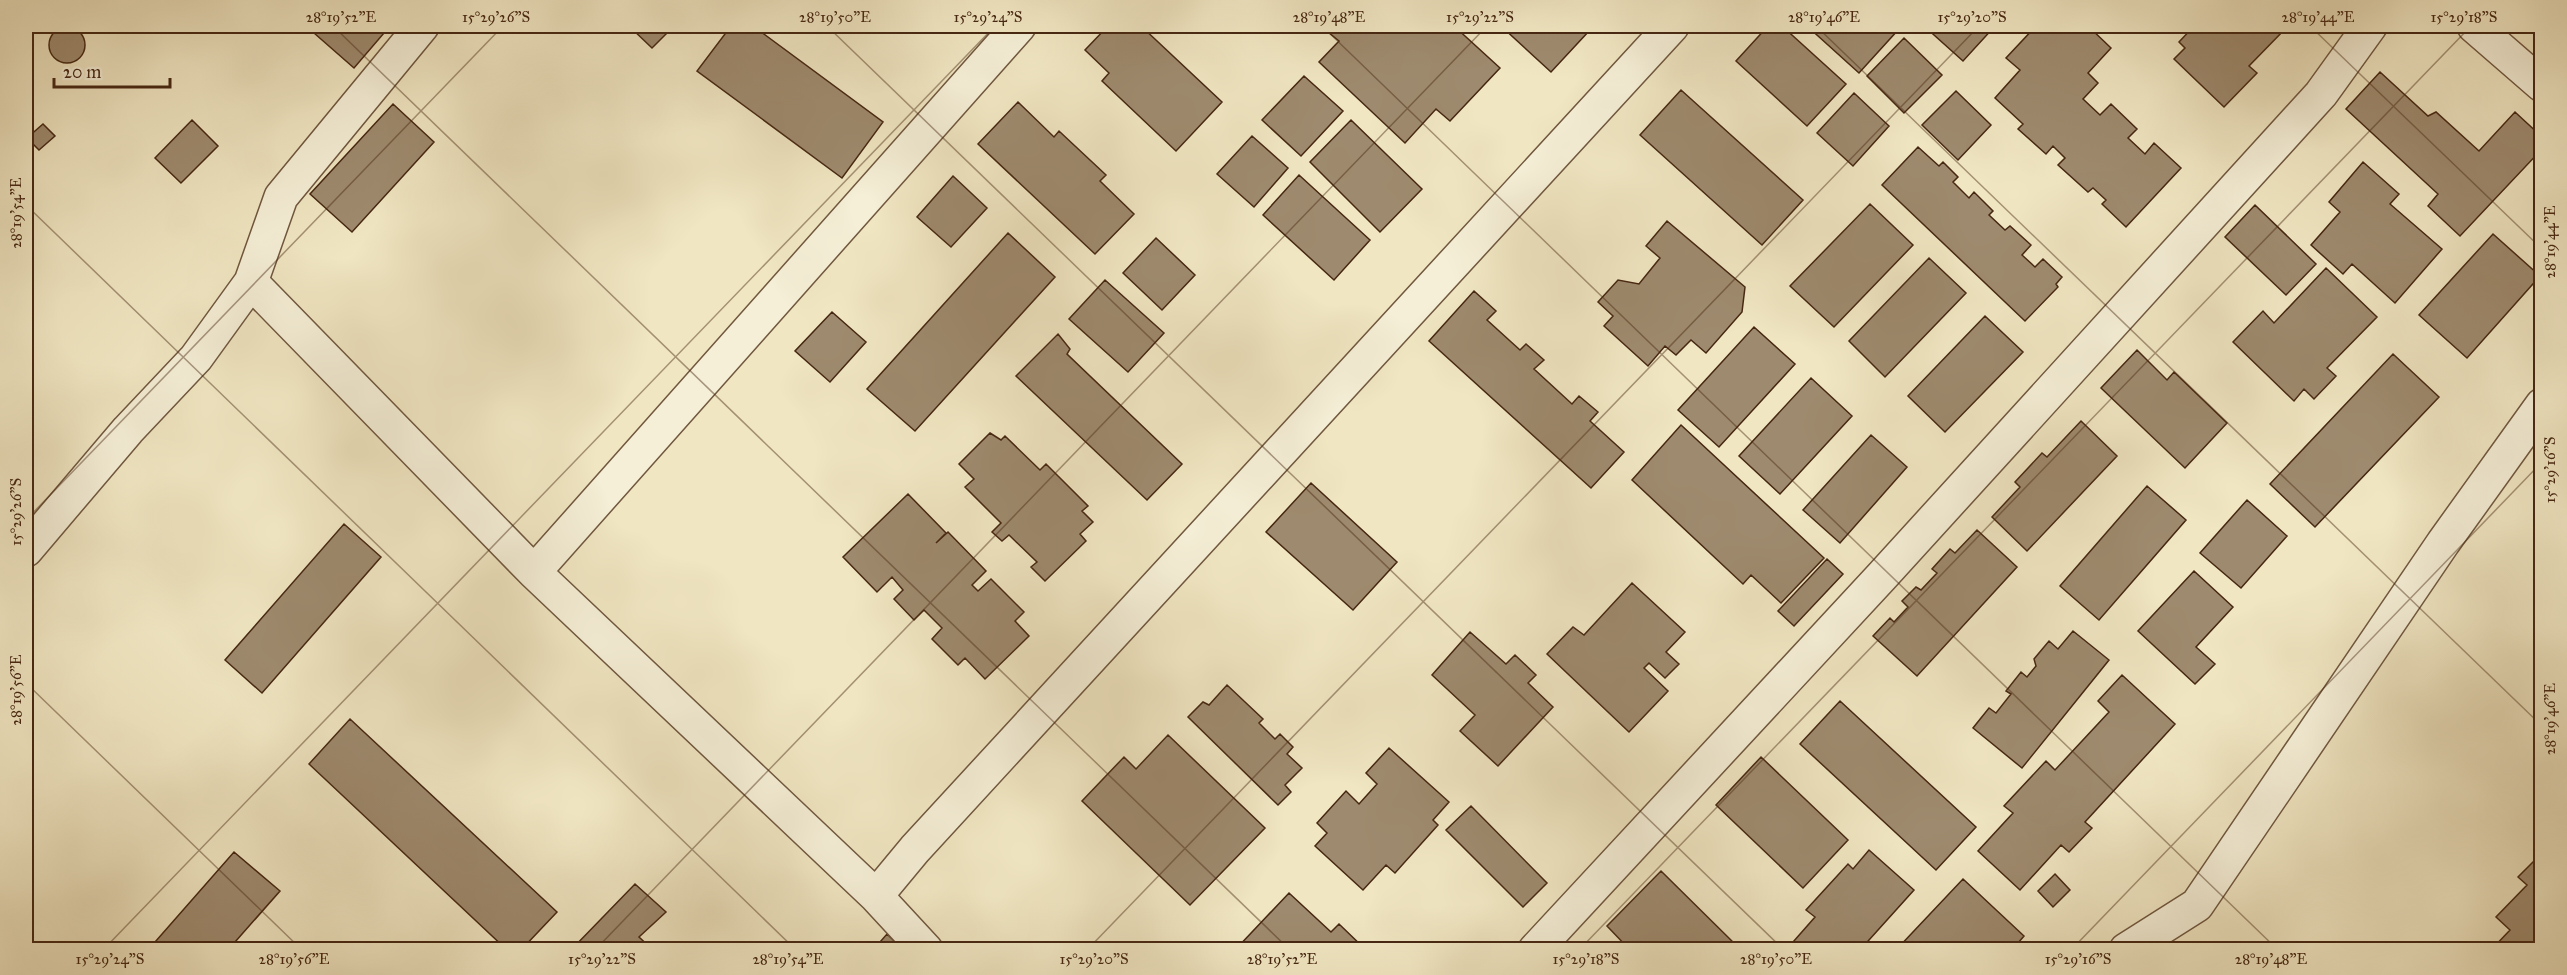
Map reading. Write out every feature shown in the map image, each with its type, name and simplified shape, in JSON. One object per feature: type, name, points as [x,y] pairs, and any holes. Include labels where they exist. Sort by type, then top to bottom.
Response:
[{"type":"street","points":[[26,549],[128,430],[195,358],[251,282],[281,197],[422,26]]},
{"type":"street","points":[[534,572],[1019,26]]},
{"type":"street","points":[[876,896],[923,840],[1672,26]]},
{"type":"street","points":[[1535,950],[1883,575],[2321,94],[2370,26]]},
{"type":"street","points":[[2474,26],[2541,85]]},
{"type":"street","points":[[251,282],[534,572],[876,896],[926,950]]},
{"type":"street","points":[[2126,950],[2197,905],[2437,552],[2541,405]]},
{"type":"building","points":[[321,26],[390,26],[354,68],[314,33]]},
{"type":"building","points":[[629,26],[674,26],[652,48]]},
{"type":"building","points":[[731,26],[753,26],[883,122],[842,178],[697,71]]},
{"type":"building","points":[[1108,26],[1141,26],[1222,102],[1176,151],[1102,81],[1109,73],[1085,50]]},
{"type":"building","points":[[1334,26],[1454,26],[1500,68],[1450,121],[1436,109],[1405,143],[1319,62],[1339,41],[1328,32]]},
{"type":"building","points":[[1501,26],[1583,26],[1589,31],[1551,72]]},
{"type":"building","points":[[1768,26],[1782,26],[1846,84],[1807,126],[1736,61]]},
{"type":"building","points":[[1807,26],[1893,26],[1898,30],[1859,73]]},
{"type":"building","points":[[1924,26],[1995,26],[1963,61]]},
{"type":"building","points":[[2036,26],[2088,26],[2111,48],[2088,73],[2098,83],[2083,99],[2100,115],[2111,104],[2137,129],[2128,138],[2145,154],[2154,143],[2181,168],[2126,227],[2102,204],[2106,200],[2093,188],[2088,192],[2058,165],[2065,158],[2053,146],[2046,154],[2018,129],[2023,124],[1995,98],[2020,70],[2006,58]]},
{"type":"building","points":[[2194,26],[2199,31],[2204,26],[2281,26],[2285,29],[2249,66],[2257,73],[2224,107],[2174,59],[2185,48],[2179,42]]},
{"type":"building","points":[[67,27],[80,32],[85,45],[80,58],[67,63],[54,58],[49,45],[54,32]]},
{"type":"building","points":[[1904,38],[1942,75],[1904,113],[1867,76]]},
{"type":"building","points":[[2380,72],[2428,116],[2436,112],[2479,151],[2515,112],[2542,137],[2542,149],[2460,236],[2428,206],[2438,194],[2346,109]]},
{"type":"building","points":[[1304,76],[1343,111],[1301,156],[1262,120]]},
{"type":"building","points":[[1681,90],[1803,200],[1762,245],[1640,135]]},
{"type":"building","points":[[1956,91],[1991,125],[1958,160],[1922,125]]},
{"type":"building","points":[[1854,93],[1889,126],[1853,166],[1817,133]]},
{"type":"building","points":[[1018,102],[1054,137],[1059,131],[1106,175],[1100,181],[1134,214],[1095,254],[978,144]]},
{"type":"building","points":[[393,104],[434,142],[352,232],[310,194]]},
{"type":"building","points":[[192,120],[218,146],[181,183],[155,158]]},
{"type":"building","points":[[1351,120],[1422,189],[1380,232],[1310,162]]},
{"type":"building","points":[[43,124],[55,136],[39,150],[27,138]]},
{"type":"building","points":[[1252,136],[1288,168],[1254,207],[1217,174]]},
{"type":"building","points":[[1918,147],[1939,166],[1943,162],[1958,177],[1953,182],[1969,198],[1974,192],[1993,211],[1989,215],[2005,230],[2010,226],[2031,245],[2022,255],[2035,267],[2043,259],[2062,277],[2056,284],[2058,287],[2025,321],[1882,185]]},
{"type":"building","points":[[2363,162],[2399,194],[2390,204],[2442,249],[2395,303],[2352,264],[2343,274],[2311,245],[2340,212],[2329,202]]},
{"type":"building","points":[[1299,175],[1370,240],[1334,280],[1263,215]]},
{"type":"building","points":[[953,176],[987,208],[951,247],[917,217]]},
{"type":"building","points":[[1870,204],[1913,245],[1834,327],[1790,286]]},
{"type":"building","points":[[2255,205],[2316,264],[2286,295],[2225,237]]},
{"type":"building","points":[[1667,221],[1745,287],[1742,312],[1706,353],[1691,340],[1676,355],[1665,346],[1648,366],[1604,326],[1613,316],[1598,302],[1618,280],[1639,284],[1660,258],[1646,246]]},
{"type":"building","points":[[1008,233],[1055,277],[915,431],[867,389]]},
{"type":"building","points":[[2493,234],[2540,276],[2467,358],[2419,315]]},
{"type":"building","points":[[1156,238],[1195,275],[1162,310],[1123,273]]},
{"type":"building","points":[[1929,258],[1966,293],[1885,377],[1849,341]]},
{"type":"building","points":[[2326,268],[2377,317],[2327,368],[2336,376],[2314,399],[2304,389],[2294,401],[2233,342],[2263,311],[2274,323]]},
{"type":"building","points":[[1105,280],[1164,333],[1128,372],[1069,319]]},
{"type":"building","points":[[1474,291],[1496,311],[1487,320],[1520,350],[1526,344],[1544,360],[1534,369],[1572,404],[1579,396],[1598,412],[1590,421],[1624,452],[1591,488],[1429,341]]},
{"type":"building","points":[[832,312],[866,342],[830,382],[795,351]]},
{"type":"building","points":[[1985,316],[2023,352],[1945,432],[1908,396]]},
{"type":"building","points":[[1754,327],[1795,364],[1719,447],[1678,410]]},
{"type":"building","points":[[1058,334],[1070,349],[1067,354],[1182,464],[1147,500],[1016,376]]},
{"type":"building","points":[[2137,350],[2167,380],[2174,372],[2227,423],[2185,468],[2101,388]]},
{"type":"building","points":[[2393,354],[2439,397],[2315,527],[2270,484]]},
{"type":"building","points":[[1811,378],[1852,416],[1780,494],[1739,456]]},
{"type":"building","points":[[2081,421],[2117,456],[2027,551],[1992,517],[2020,487],[2015,482],[2042,453],[2047,457]]},
{"type":"building","points":[[1681,425],[1824,558],[1781,603],[1751,575],[1743,584],[1632,480]]},
{"type":"building","points":[[990,433],[1001,440],[1005,436],[1040,470],[1046,464],[1088,506],[1082,511],[1093,522],[1080,534],[1086,541],[1045,581],[1031,567],[1037,562],[1009,535],[1002,541],[992,532],[1001,523],[965,487],[974,479],[959,464]]},
{"type":"building","points":[[1871,435],[1907,467],[1840,543],[1803,510]]},
{"type":"building","points":[[1311,483],[1397,562],[1353,610],[1266,532]]},
{"type":"building","points":[[2147,486],[2186,520],[2099,620],[2060,586]]},
{"type":"building","points":[[908,494],[946,533],[936,543],[948,532],[986,571],[972,585],[978,591],[991,579],[1024,612],[1015,621],[1029,636],[985,679],[965,658],[958,665],[932,639],[942,628],[924,610],[914,620],[894,599],[903,590],[892,577],[877,592],[843,557]]},
{"type":"building","points":[[2247,500],[2287,536],[2241,588],[2200,553]]},
{"type":"building","points":[[344,524],[381,557],[262,693],[225,660]]},
{"type":"building","points":[[1977,530],[2017,567],[1917,676],[1873,636],[1890,618],[1894,622],[1908,607],[1902,601],[1916,587],[1921,590],[1937,573],[1932,569],[1950,549],[1955,553]]},
{"type":"building","points":[[1827,559],[1843,574],[1794,626],[1778,611]]},
{"type":"building","points":[[2194,571],[2233,607],[2196,647],[2215,664],[2195,684],[2138,631]]},
{"type":"building","points":[[1632,583],[1685,632],[1666,652],[1679,664],[1665,678],[1649,663],[1644,668],[1668,691],[1629,732],[1547,654],[1573,627],[1584,635]]},
{"type":"building","points":[[2073,631],[2109,660],[2022,768],[1973,728],[1989,708],[1996,713],[2011,694],[2006,691],[2021,672],[2027,677],[2036,666],[2034,659],[2049,641],[2058,649]]},
{"type":"building","points":[[1470,632],[1506,664],[1515,655],[1536,675],[1528,683],[1553,707],[1498,766],[1460,731],[1475,715],[1432,675]]},
{"type":"building","points":[[2122,675],[2175,724],[2085,822],[2092,828],[2069,852],[2061,845],[2020,890],[1978,851],[2013,813],[2004,806],[2046,761],[2055,770],[2109,712],[2098,701]]},
{"type":"building","points":[[1227,685],[1263,719],[1259,723],[1275,739],[1280,734],[1293,747],[1287,754],[1302,768],[1285,785],[1291,792],[1278,805],[1188,717],[1203,702],[1209,705]]},
{"type":"building","points":[[1840,701],[1976,827],[1936,870],[1800,744]]},
{"type":"building","points":[[350,719],[557,912],[521,950],[507,950],[309,764]]},
{"type":"building","points":[[1168,735],[1265,828],[1190,905],[1082,801],[1124,757],[1136,769]]},
{"type":"building","points":[[1389,748],[1449,802],[1433,820],[1438,825],[1395,873],[1386,865],[1363,890],[1315,846],[1327,833],[1317,823],[1346,791],[1359,804],[1377,784],[1366,773]]},
{"type":"building","points":[[1761,757],[1848,840],[1803,888],[1716,805]]},
{"type":"building","points":[[1471,806],[1547,883],[1523,907],[1446,830]]},
{"type":"building","points":[[1869,850],[1914,890],[1860,950],[1786,950],[1815,917],[1806,910],[1848,864],[1853,869]]},
{"type":"building","points":[[234,852],[280,891],[228,950],[148,950]]},
{"type":"building","points":[[2542,853],[2542,950],[2491,950],[2510,930],[2496,917],[2527,885],[2518,877]]},
{"type":"building","points":[[1661,871],[1741,950],[1630,950],[1607,926]]},
{"type":"building","points":[[2055,874],[2070,890],[2053,907],[2038,891]]},
{"type":"building","points":[[1963,879],[2024,936],[2012,950],[1896,950]]},
{"type":"building","points":[[635,884],[666,912],[639,937],[653,950],[571,950]]},
{"type":"building","points":[[1289,893],[1331,932],[1339,924],[1366,950],[1235,950]]},
{"type":"building","points":[[887,934],[904,950],[873,950]]}]
